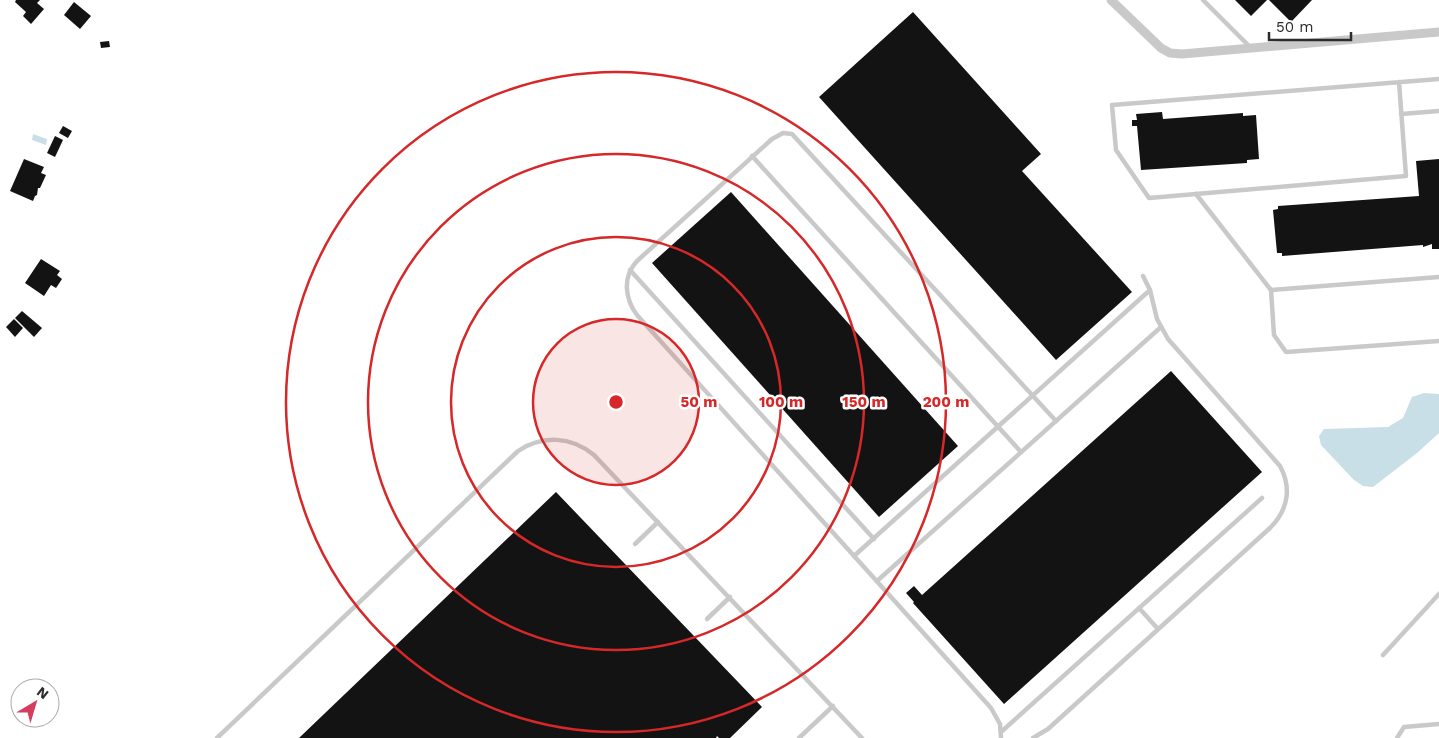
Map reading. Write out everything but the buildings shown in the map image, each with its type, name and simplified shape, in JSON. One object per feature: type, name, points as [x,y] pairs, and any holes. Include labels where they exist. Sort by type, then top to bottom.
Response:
[{"type":"street","points":[[1111,0],[1155,44],[1166,52],[1182,54],[1439,32]]},
{"type":"lane","points":[[1203,0],[1252,49]]},
{"type":"lane","points":[[1399,82],[1406,176],[1149,198],[1116,150],[1112,105],[1399,82],[1439,79]]},
{"type":"lane","points":[[1401,114],[1439,111]]},
{"type":"lane","points":[[1001,738],[999,720],[991,708],[637,315],[630,303],[626,290],[630,270],[636,261],[752,156],[779,134],[795,135],[1056,421]]},
{"type":"lane","points":[[752,156],[1021,452]]},
{"type":"lane","points":[[1196,194],[1271,290],[1274,336],[1286,352],[1439,341]]},
{"type":"lane","points":[[630,270],[874,539]]},
{"type":"lane","points":[[1033,738],[1048,729],[1275,523],[1284,508],[1288,491],[1286,477],[1276,459],[1174,348],[1161,327],[1150,290],[1143,276]]},
{"type":"lane","points":[[1271,290],[1439,277]]},
{"type":"lane","points":[[854,556],[1150,290]]},
{"type":"lane","points":[[877,581],[1161,327]]},
{"type":"lane","points":[[217,738],[508,460],[526,445],[542,440],[556,439],[570,441],[586,449],[599,459],[862,738]]},
{"type":"lane","points":[[1001,732],[1262,498]]},
{"type":"lane","points":[[635,544],[658,522]]},
{"type":"lane","points":[[1383,655],[1439,594]]},
{"type":"lane","points":[[707,619],[730,597]]},
{"type":"lane","points":[[1139,608],[1158,629]]},
{"type":"lane","points":[[799,738],[833,706]]},
{"type":"lane","points":[[1397,738],[1404,727],[1439,724]]},
{"type":"water","points":[[33,134],[47,139],[46,145],[32,140]]},
{"type":"water","points":[[1424,393],[1439,394],[1439,433],[1417,453],[1373,487],[1363,486],[1354,480],[1321,445],[1319,436],[1324,429],[1388,427],[1403,418],[1412,397]]}]
